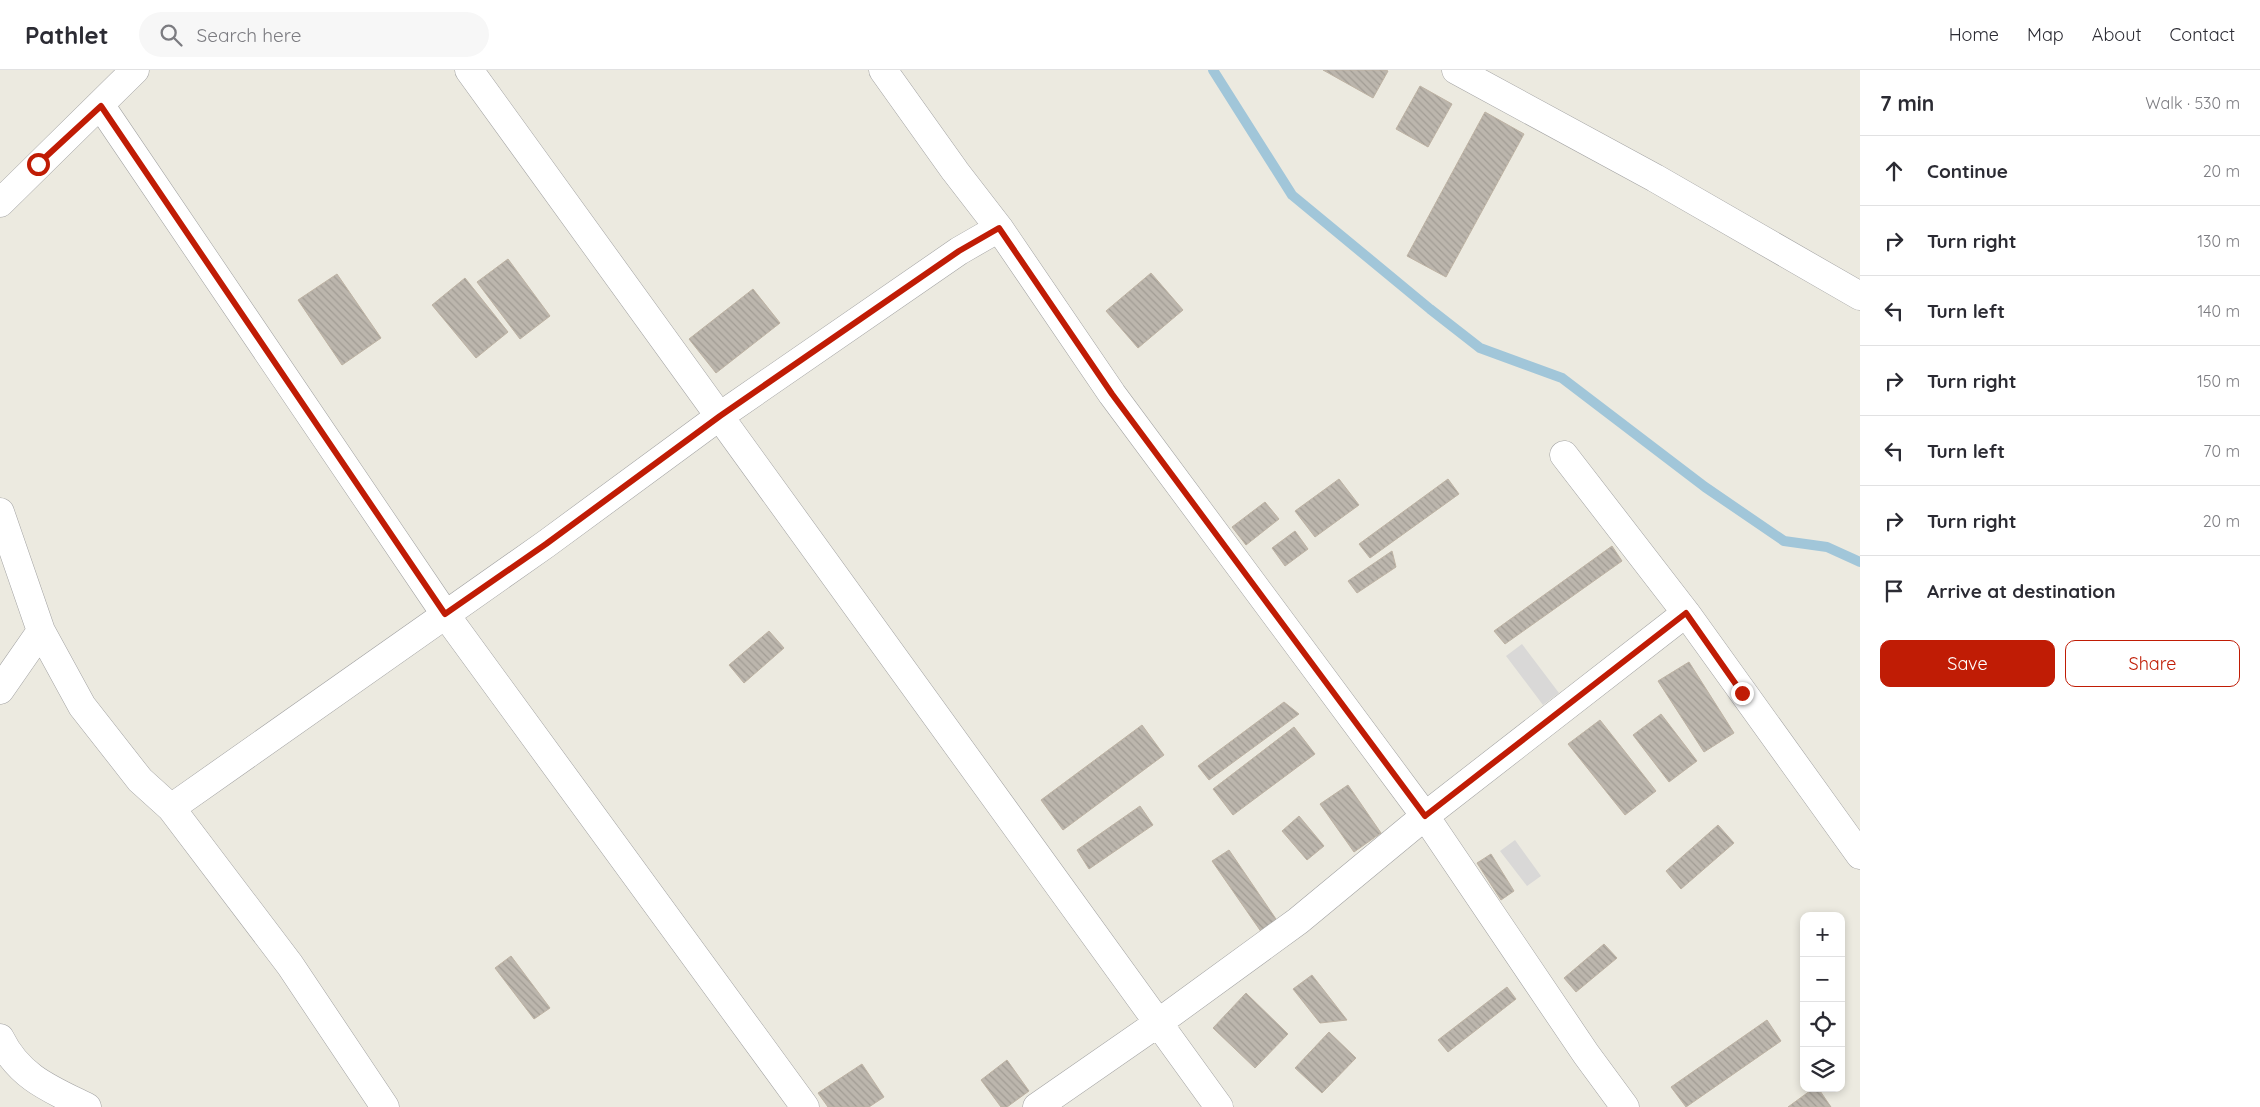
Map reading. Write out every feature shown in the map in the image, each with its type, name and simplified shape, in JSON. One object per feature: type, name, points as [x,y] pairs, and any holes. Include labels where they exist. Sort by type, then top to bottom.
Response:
[{"type":"street","points":[[0,203],[38,164],[101,106],[135,70]]},
{"type":"street","points":[[469,70],[1219,1107]]},
{"type":"street","points":[[883,70],[955,172],[999,228],[1112,394],[1425,816],[1586,1054],[1625,1107]]},
{"type":"street","points":[[1456,70],[1655,178],[1860,296]]},
{"type":"street","points":[[101,106],[445,614],[804,1107]]},
{"type":"street","points":[[171,808],[360,677],[720,416],[959,251],[999,228]]},
{"type":"street","points":[[1564,455],[1686,613],[1860,855]]},
{"type":"street","points":[[0,512],[40,631],[82,706],[140,780],[171,808],[290,966],[385,1107]]},
{"type":"street","points":[[1037,1107],[1158,1023],[1298,921],[1425,816],[1686,613]]},
{"type":"street","points":[[4,679],[40,631]]},
{"type":"street","points":[[0,1038],[21,1069],[42,1085],[87,1107]]},
{"type":"shaded area","points":[[1522,644],[1559,693],[1543,705],[1506,656]]},
{"type":"shaded area","points":[[1515,840],[1541,876],[1527,886],[1500,851]]},
{"type":"building","points":[[1323,70],[1386,70],[1388,71],[1373,98]]},
{"type":"building","points":[[1420,86],[1452,104],[1428,147],[1396,129]]},
{"type":"building","points":[[1485,112],[1524,134],[1446,277],[1407,256]]},
{"type":"building","points":[[508,259],[550,316],[520,339],[477,282]]},
{"type":"building","points":[[1151,273],[1183,310],[1138,348],[1106,311]]},
{"type":"building","points":[[337,274],[381,338],[342,365],[298,300]]},
{"type":"building","points":[[465,278],[508,332],[476,358],[432,305]]},
{"type":"building","points":[[753,289],[780,323],[716,373],[689,339]]},
{"type":"building","points":[[1339,479],[1359,505],[1315,537],[1295,511]]},
{"type":"building","points":[[1448,479],[1459,494],[1370,558],[1359,544]]},
{"type":"building","points":[[1265,502],[1279,519],[1246,545],[1232,527]]},
{"type":"building","points":[[1295,531],[1308,549],[1285,566],[1272,548]]},
{"type":"building","points":[[1612,546],[1622,561],[1505,644],[1494,631]]},
{"type":"building","points":[[1392,551],[1396,567],[1357,593],[1348,581]]},
{"type":"building","points":[[769,631],[784,648],[744,683],[729,665]]},
{"type":"building","points":[[1689,662],[1734,733],[1704,752],[1658,681]]},
{"type":"building","points":[[1284,702],[1299,714],[1209,780],[1198,766]]},
{"type":"building","points":[[1661,714],[1697,761],[1669,782],[1633,735]]},
{"type":"building","points":[[1600,720],[1656,791],[1625,815],[1568,744]]},
{"type":"building","points":[[1142,725],[1164,755],[1063,830],[1041,800]]},
{"type":"building","points":[[1294,727],[1315,754],[1233,815],[1213,789]]},
{"type":"building","points":[[1348,785],[1381,833],[1354,852],[1320,804]]},
{"type":"building","points":[[1140,806],[1153,825],[1089,869],[1077,850]]},
{"type":"building","points":[[1299,816],[1324,846],[1307,860],[1282,831]]},
{"type":"building","points":[[1718,825],[1734,843],[1681,889],[1666,871]]},
{"type":"building","points":[[1229,850],[1278,922],[1262,933],[1212,861]]},
{"type":"building","points":[[1491,854],[1514,891],[1501,900],[1477,863]]},
{"type":"building","points":[[1604,944],[1617,958],[1576,992],[1564,978]]},
{"type":"building","points":[[511,956],[550,1008],[534,1019],[495,968]]},
{"type":"building","points":[[1312,975],[1347,1020],[1320,1023],[1293,989]]},
{"type":"building","points":[[1507,987],[1516,999],[1448,1052],[1438,1040]]},
{"type":"building","points":[[1246,993],[1288,1034],[1255,1068],[1213,1028]]},
{"type":"building","points":[[1767,1020],[1781,1041],[1686,1107],[1671,1087]]},
{"type":"building","points":[[1329,1032],[1356,1058],[1322,1093],[1295,1068]]},
{"type":"building","points":[[1007,1060],[1029,1091],[1007,1107],[1001,1107],[981,1080]]},
{"type":"building","points":[[862,1064],[884,1097],[869,1107],[828,1107],[818,1093]]},
{"type":"building","points":[[1809,1092],[1821,1092],[1831,1107],[1788,1107]]},
{"type":"waterway","points":[[1213,70],[1292,195],[1480,348],[1562,378],[1705,487],[1784,541],[1827,547],[1860,562]]},
{"type":"route","points":[[38,164],[101,106],[445,614],[546,544],[720,416],[959,251],[999,228],[1112,394],[1425,816],[1686,613],[1742,693]]}]
